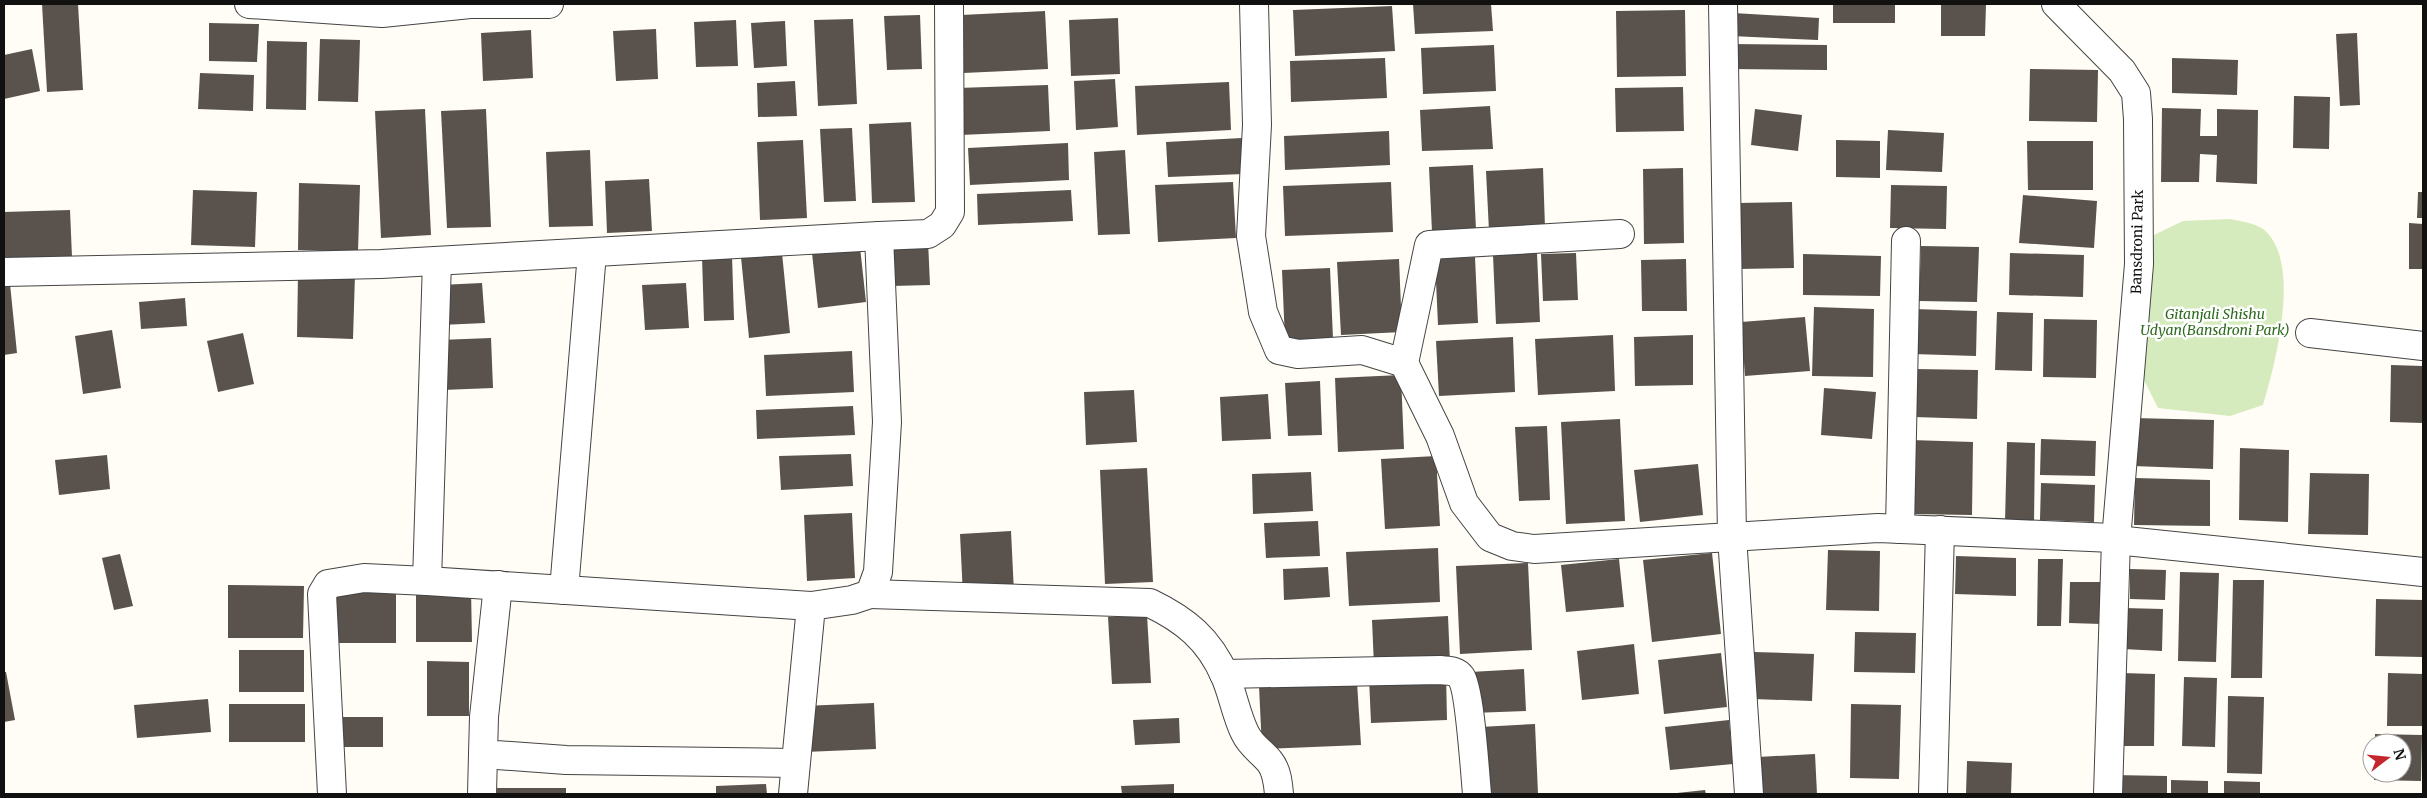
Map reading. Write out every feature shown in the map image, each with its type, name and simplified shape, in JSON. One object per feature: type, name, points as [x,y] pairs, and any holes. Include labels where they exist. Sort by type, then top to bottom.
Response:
[{"type":"street","points":[[249,4],[382,13],[470,4],[549,4]]},
{"type":"street","points":[[4,272],[381,264],[928,234],[942,225],[950,212],[949,4]]},
{"type":"street","points":[[1254,4],[1256,125],[1251,236],[1263,312],[1279,350],[1298,354],[1362,350],[1404,363]]},
{"type":"street","points":[[1723,4],[1732,536],[1749,794]]},
{"type":"street","name":"Bansdroni Park","points":[[2056,4],[2122,71],[2136,93],[2139,264],[2116,540],[2108,794]]},
{"type":"street","points":[[1620,234],[1430,245],[1404,363],[1440,436],[1464,503],[1490,537],[1512,546],[1534,549],[1732,536],[1900,528],[2113,538],[2116,540],[2423,572]]},
{"type":"street","points":[[870,594],[878,572],[887,422],[879,236]]},
{"type":"street","points":[[1900,528],[1906,241]]},
{"type":"street","points":[[564,590],[592,253]]},
{"type":"street","points":[[427,581],[437,261]]},
{"type":"street","points":[[2310,333],[2423,346]]},
{"type":"street","points":[[1933,794],[1940,530]]},
{"type":"street","points":[[332,794],[322,594],[328,584],[336,581],[364,578],[811,606],[852,600],[870,594],[1150,603],[1175,616],[1200,634],[1224,674],[1245,732],[1253,748],[1270,762],[1276,773],[1279,794]]},
{"type":"street","points":[[482,794],[484,717],[498,586]]},
{"type":"street","points":[[792,794],[811,606]]},
{"type":"street","points":[[1224,674],[1440,670],[1455,672],[1462,678],[1467,695],[1477,794]]},
{"type":"street","points":[[483,754],[566,760],[794,763]]},
{"type":"green space","name":"Gitanjali Shishu Udyan(Bansdroni Park)","points":[[2230,219],[2263,229],[2275,244],[2282,264],[2284,288],[2279,340],[2263,405],[2230,416],[2158,408],[2144,380],[2154,235],[2183,221]]},
{"type":"building","points":[[42,4],[78,4],[83,90],[47,92]]},
{"type":"building","points":[[1413,4],[1491,4],[1493,31],[1415,34]]},
{"type":"building","points":[[1833,4],[1895,4],[1895,23],[1833,23]]},
{"type":"building","points":[[1941,4],[1986,4],[1985,36],[1941,36]]},
{"type":"building","points":[[1392,6],[1395,51],[1295,56],[1293,10]]},
{"type":"building","points":[[1685,10],[1686,76],[1617,77],[1616,11]]},
{"type":"building","points":[[1045,11],[1048,69],[963,73],[961,15]]},
{"type":"building","points":[[1733,13],[1819,18],[1818,40],[1731,36]]},
{"type":"building","points":[[920,15],[922,69],[887,70],[884,16]]},
{"type":"building","points":[[1118,18],[1120,74],[1071,76],[1069,20]]},
{"type":"building","points":[[853,19],[857,104],[818,106],[814,20]]},
{"type":"building","points":[[736,20],[738,66],[696,67],[694,22]]},
{"type":"building","points":[[785,21],[787,66],[754,68],[751,23]]},
{"type":"building","points":[[209,23],[259,24],[257,62],[209,61]]},
{"type":"building","points":[[656,29],[658,79],[616,81],[613,31]]},
{"type":"building","points":[[531,30],[533,78],[483,81],[481,33]]},
{"type":"building","points":[[2357,33],[2360,105],[2340,106],[2336,34]]},
{"type":"building","points":[[320,39],[360,40],[358,102],[318,101]]},
{"type":"building","points":[[267,41],[307,42],[306,110],[266,109]]},
{"type":"building","points":[[1728,44],[1827,45],[1827,70],[1729,69]]},
{"type":"building","points":[[1494,45],[1496,91],[1423,94],[1421,48]]},
{"type":"building","points":[[32,49],[40,91],[4,99],[4,55]]},
{"type":"building","points":[[1385,58],[1387,98],[1291,102],[1290,61]]},
{"type":"building","points":[[2172,58],[2238,60],[2237,95],[2172,93]]},
{"type":"building","points":[[2030,69],[2098,70],[2097,122],[2029,121]]},
{"type":"building","points":[[200,73],[254,75],[253,111],[198,109]]},
{"type":"building","points":[[1115,79],[1118,127],[1076,130],[1074,81]]},
{"type":"building","points":[[795,81],[797,116],[758,117],[757,83]]},
{"type":"building","points":[[1229,82],[1231,130],[1137,135],[1135,86]]},
{"type":"building","points":[[1048,85],[1050,131],[960,135],[957,88]]},
{"type":"building","points":[[1683,87],[1684,131],[1616,132],[1615,88]]},
{"type":"building","points":[[2294,96],[2330,97],[2329,149],[2293,148]]},
{"type":"building","points":[[1490,106],[1493,149],[1422,151],[1420,110]]},
{"type":"building","points":[[2162,108],[2201,109],[2200,136],[2217,136],[2217,109],[2258,110],[2257,184],[2216,182],[2217,155],[2200,154],[2199,182],[2161,182]]},
{"type":"building","points":[[425,109],[431,235],[381,238],[375,111]]},
{"type":"building","points":[[486,109],[491,227],[447,228],[441,111]]},
{"type":"building","points":[[1755,109],[1802,115],[1798,151],[1751,145]]},
{"type":"building","points":[[911,122],[915,202],[872,203],[869,124]]},
{"type":"building","points":[[852,128],[856,201],[824,202],[820,129]]},
{"type":"building","points":[[1888,130],[1944,133],[1942,172],[1886,170]]},
{"type":"building","points":[[1389,131],[1390,165],[1285,170],[1284,136]]},
{"type":"building","points":[[1242,138],[1243,174],[1168,177],[1166,142]]},
{"type":"building","points":[[803,140],[807,218],[760,220],[757,142]]},
{"type":"building","points":[[1836,140],[1880,141],[1880,178],[1836,177]]},
{"type":"building","points":[[2027,141],[2093,141],[2093,190],[2028,190]]},
{"type":"building","points":[[1068,143],[1069,180],[970,185],[968,148]]},
{"type":"building","points":[[590,150],[593,226],[549,227],[546,152]]},
{"type":"building","points":[[1125,150],[1130,234],[1098,235],[1094,152]]},
{"type":"building","points":[[1473,165],[1476,230],[1432,232],[1429,167]]},
{"type":"building","points":[[1543,168],[1545,228],[1489,231],[1486,171]]},
{"type":"building","points":[[1683,168],[1684,243],[1644,244],[1643,169]]},
{"type":"building","points":[[649,179],[652,231],[607,233],[605,181]]},
{"type":"building","points":[[1233,182],[1236,238],[1158,242],[1155,185]]},
{"type":"building","points":[[1391,182],[1393,232],[1285,236],[1283,186]]},
{"type":"building","points":[[299,183],[360,185],[358,252],[298,250]]},
{"type":"building","points":[[1891,185],[1947,186],[1946,229],[1890,228]]},
{"type":"building","points":[[193,190],[257,192],[255,247],[191,245]]},
{"type":"building","points":[[1071,190],[1073,221],[978,225],[977,194]]},
{"type":"building","points":[[2418,192],[2423,192],[2423,218],[2417,218]]},
{"type":"building","points":[[2023,195],[2097,201],[2094,248],[2019,243]]},
{"type":"building","points":[[1792,202],[1794,268],[1739,269],[1737,203]]},
{"type":"building","points":[[70,210],[72,257],[4,259],[4,212]]},
{"type":"building","points":[[2409,223],[2423,224],[2423,269],[2409,269]]},
{"type":"building","points":[[928,241],[930,285],[892,286],[890,243]]},
{"type":"building","points":[[1921,246],[1979,247],[1977,302],[1919,301]]},
{"type":"building","points":[[860,247],[866,302],[818,308],[812,253]]},
{"type":"building","points":[[782,253],[790,333],[749,338],[741,257]]},
{"type":"building","points":[[1537,253],[1540,322],[1496,324],[1493,255]]},
{"type":"building","points":[[1576,253],[1578,300],[1543,301],[1541,254]]},
{"type":"building","points":[[2010,253],[2084,255],[2083,297],[2009,295]]},
{"type":"building","points":[[1803,254],[1881,256],[1880,296],[1803,295]]},
{"type":"building","points":[[702,256],[732,256],[734,320],[704,321]]},
{"type":"building","points":[[1475,257],[1478,323],[1438,325],[1435,259]]},
{"type":"building","points":[[1399,259],[1402,332],[1341,335],[1337,262]]},
{"type":"building","points":[[1686,259],[1687,311],[1642,311],[1641,260]]},
{"type":"building","points":[[1330,268],[1333,339],[1285,341],[1282,270]]},
{"type":"building","points":[[298,273],[355,274],[353,339],[297,337]]},
{"type":"building","points":[[482,283],[485,323],[441,325],[440,285]]},
{"type":"building","points":[[686,283],[689,328],[645,330],[642,285]]},
{"type":"building","points":[[10,284],[17,353],[4,355],[4,285]]},
{"type":"building","points":[[185,298],[187,326],[141,329],[139,302]]},
{"type":"building","points":[[1814,307],[1874,309],[1873,377],[1812,376]]},
{"type":"building","points":[[1914,309],[1977,311],[1976,356],[1913,354]]},
{"type":"building","points":[[1997,312],[2033,313],[2032,371],[1995,370]]},
{"type":"building","points":[[1805,317],[1810,371],[1745,376],[1741,322]]},
{"type":"building","points":[[2044,319],[2097,320],[2096,378],[2043,377]]},
{"type":"building","points":[[112,330],[121,388],[83,394],[75,336]]},
{"type":"building","points":[[243,333],[254,384],[218,392],[207,341]]},
{"type":"building","points":[[1613,335],[1615,391],[1538,395],[1535,339]]},
{"type":"building","points":[[1693,335],[1693,385],[1635,386],[1634,337]]},
{"type":"building","points":[[1513,337],[1515,392],[1439,396],[1436,341]]},
{"type":"building","points":[[491,338],[493,388],[442,390],[439,340]]},
{"type":"building","points":[[852,351],[854,392],[766,396],[764,355]]},
{"type":"building","points":[[2391,365],[2423,366],[2423,423],[2390,422]]},
{"type":"building","points":[[1915,369],[1978,370],[1977,419],[1914,417]]},
{"type":"building","points":[[1401,375],[1404,449],[1338,452],[1335,378]]},
{"type":"building","points":[[1320,381],[1322,435],[1288,436],[1285,383]]},
{"type":"building","points":[[1824,388],[1876,392],[1872,439],[1821,435]]},
{"type":"building","points":[[1134,390],[1137,442],[1086,445],[1084,392]]},
{"type":"building","points":[[1268,394],[1271,439],[1222,441],[1220,397]]},
{"type":"building","points":[[853,406],[855,435],[757,439],[756,410]]},
{"type":"building","points":[[2134,418],[2214,420],[2213,469],[2133,466]]},
{"type":"building","points":[[1620,419],[1625,521],[1566,524],[1561,422]]},
{"type":"building","points":[[1547,426],[1550,500],[1519,501],[1515,427]]},
{"type":"building","points":[[2041,439],[2096,441],[2095,476],[2040,475]]},
{"type":"building","points":[[1911,440],[1973,442],[1972,515],[1909,514]]},
{"type":"building","points":[[2007,442],[2035,443],[2034,523],[2005,522]]},
{"type":"building","points":[[2240,448],[2289,450],[2288,522],[2239,520]]},
{"type":"building","points":[[851,454],[853,486],[781,490],[779,456]]},
{"type":"building","points":[[107,455],[110,489],[59,495],[55,460]]},
{"type":"building","points":[[1436,456],[1440,526],[1385,529],[1381,459]]},
{"type":"building","points":[[1698,464],[1703,515],[1640,522],[1634,470]]},
{"type":"building","points":[[1147,468],[1153,582],[1105,584],[1100,470]]},
{"type":"building","points":[[1311,472],[1313,511],[1253,514],[1252,474]]},
{"type":"building","points":[[2310,473],[2369,474],[2368,535],[2308,534]]},
{"type":"building","points":[[2135,478],[2210,480],[2210,526],[2134,525]]},
{"type":"building","points":[[2041,483],[2095,485],[2094,522],[2040,520]]},
{"type":"building","points":[[852,513],[855,578],[807,581],[804,515]]},
{"type":"building","points":[[1318,521],[1320,556],[1266,558],[1264,523]]},
{"type":"building","points":[[1011,531],[1014,593],[963,596],[960,534]]},
{"type":"building","points":[[1438,548],[1440,602],[1349,606],[1346,552]]},
{"type":"building","points":[[1828,550],[1880,551],[1879,611],[1826,610]]},
{"type":"building","points":[[1712,553],[1721,634],[1652,642],[1643,560]]},
{"type":"building","points":[[120,554],[133,606],[114,610],[102,558]]},
{"type":"building","points":[[1956,556],[2016,558],[2016,596],[1955,594]]},
{"type":"building","points":[[1619,559],[1624,607],[1566,612],[1561,565]]},
{"type":"building","points":[[2038,559],[2063,559],[2061,626],[2037,626]]},
{"type":"building","points":[[1528,563],[1532,650],[1460,654],[1456,566]]},
{"type":"building","points":[[1328,567],[1330,597],[1284,600],[1283,569]]},
{"type":"building","points":[[2130,569],[2166,570],[2165,600],[2130,599]]},
{"type":"building","points":[[2180,572],[2219,573],[2216,662],[2178,661]]},
{"type":"building","points":[[2233,580],[2264,580],[2262,678],[2231,678]]},
{"type":"building","points":[[2070,582],[2103,582],[2102,624],[2069,623]]},
{"type":"building","points":[[228,585],[304,586],[303,638],[228,638]]},
{"type":"building","points":[[331,587],[396,588],[396,643],[331,643]]},
{"type":"building","points":[[416,589],[471,589],[472,642],[416,642]]},
{"type":"building","points":[[2376,599],[2423,600],[2423,657],[2375,656]]},
{"type":"building","points":[[2124,608],[2163,609],[2162,651],[2123,649]]},
{"type":"building","points":[[1147,615],[1151,683],[1112,684],[1108,617]]},
{"type":"building","points":[[1448,616],[1450,663],[1374,666],[1372,620]]},
{"type":"building","points":[[1855,632],[1916,633],[1915,673],[1854,672]]},
{"type":"building","points":[[1634,644],[1639,694],[1582,700],[1577,651]]},
{"type":"building","points":[[239,650],[304,650],[304,692],[239,692]]},
{"type":"building","points":[[1754,652],[1814,654],[1812,701],[1754,699]]},
{"type":"building","points":[[1721,653],[1727,707],[1664,714],[1658,660]]},
{"type":"building","points":[[427,661],[469,662],[469,716],[427,716]]},
{"type":"building","points":[[1524,669],[1526,711],[1472,713],[1470,672]]},
{"type":"building","points":[[4,672],[6,672],[15,720],[4,722]]},
{"type":"building","points":[[2122,673],[2155,674],[2154,746],[2120,746]]},
{"type":"building","points":[[2388,673],[2423,674],[2423,726],[2387,726]]},
{"type":"building","points":[[1446,674],[1447,720],[1371,723],[1369,678]]},
{"type":"building","points":[[2184,677],[2217,678],[2215,747],[2182,746]]},
{"type":"building","points":[[1357,682],[1361,745],[1262,749],[1259,686]]},
{"type":"building","points":[[2228,696],[2264,697],[2262,774],[2227,773]]},
{"type":"building","points":[[208,699],[211,732],[137,738],[134,705]]},
{"type":"building","points":[[874,703],[876,749],[805,752],[803,706]]},
{"type":"building","points":[[229,704],[305,704],[305,742],[229,742]]},
{"type":"building","points":[[1851,704],[1901,705],[1899,779],[1850,778]]},
{"type":"building","points":[[338,717],[383,717],[383,747],[339,747]]},
{"type":"building","points":[[1179,718],[1180,743],[1135,745],[1133,720]]},
{"type":"building","points":[[1729,720],[1733,764],[1670,770],[1665,727]]},
{"type":"building","points":[[1535,724],[1538,794],[1483,794],[1480,727]]},
{"type":"building","points":[[2412,735],[2422,735],[2421,781],[2412,781]]},
{"type":"building","points":[[1815,754],[1817,794],[1760,794],[1758,757]]},
{"type":"building","points":[[1967,761],[2012,763],[2011,794],[1966,794]]},
{"type":"building","points":[[2113,775],[2167,776],[2167,794],[2113,794]]},
{"type":"building","points":[[2171,780],[2208,781],[2208,794],[2171,794]]},
{"type":"building","points":[[2224,781],[2260,782],[2260,794],[2224,794]]},
{"type":"building","points":[[766,784],[767,794],[716,794],[716,786]]},
{"type":"building","points":[[1174,784],[1174,794],[1122,794],[1121,786]]},
{"type":"building","points":[[495,788],[566,788],[566,794],[495,794]]},
{"type":"building","points":[[1705,790],[1706,794],[1677,794],[1677,793]]}]
